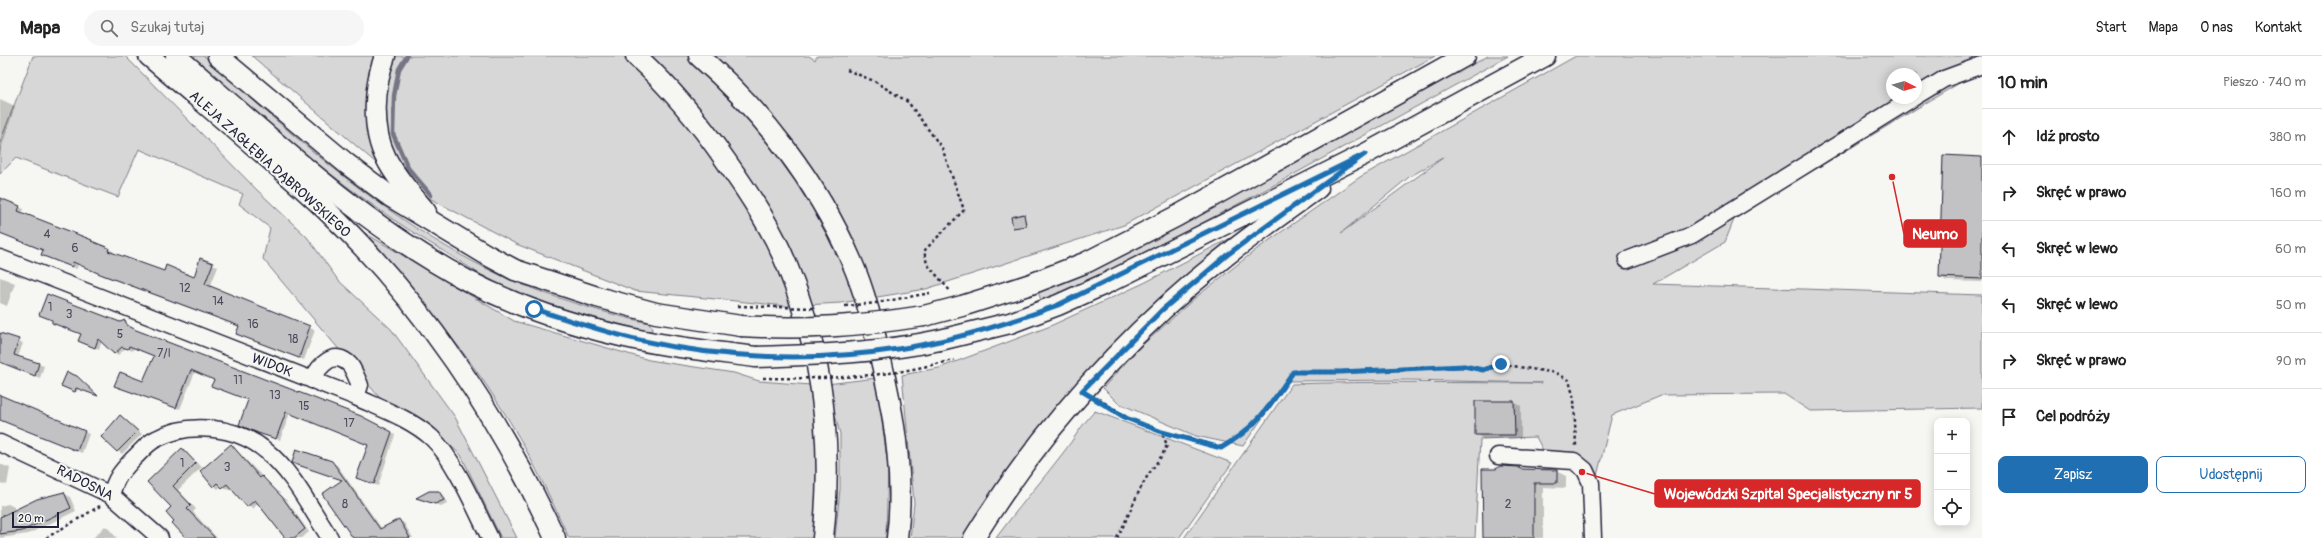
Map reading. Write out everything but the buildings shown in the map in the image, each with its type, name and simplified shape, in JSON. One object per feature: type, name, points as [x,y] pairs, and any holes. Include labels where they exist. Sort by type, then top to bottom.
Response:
[{"type":"main road","name":"ALEJA ZAGŁĘBIA DĄBROWSKIEGO","points":[[149,56],[323,207],[414,307],[465,376],[511,453],[538,502],[555,538]]},
{"type":"main road","points":[[176,56],[275,143],[356,208],[421,253],[469,281],[534,309],[599,330],[640,340],[756,357],[830,355],[898,349],[1010,323],[1058,305],[1365,154],[1545,56]]},
{"type":"main road","points":[[218,56],[347,164],[391,197],[487,255],[515,270],[545,281],[656,313],[741,326],[788,329],[836,328],[924,316],[962,306],[1032,284],[1086,262],[1177,216],[1465,56]]},
{"type":"main road","points":[[385,56],[378,80],[376,102],[380,140],[385,157],[398,178],[438,225]]},
{"type":"main road","points":[[636,56],[668,87],[711,140],[759,211],[788,267],[808,330],[824,404],[828,471],[824,538]]},
{"type":"main road","points":[[699,56],[754,108],[791,155],[816,194],[851,260],[872,322],[894,425],[899,493],[897,538]]},
{"type":"main road","points":[[974,538],[1004,490],[1082,391],[1162,310],[1227,255],[1365,154]]},
{"type":"street","points":[[1922,92],[1944,79],[1982,65]]},
{"type":"street","points":[[1627,260],[1692,235],[1903,104]]},
{"type":"street","name":"WIDOK","points":[[0,258],[356,397],[410,422],[431,438],[445,452],[490,538]]},
{"type":"street","points":[[312,380],[318,367],[328,359],[339,358],[350,365],[360,385],[356,397]]},
{"type":"street","points":[[111,494],[116,478],[155,439],[182,430],[208,428],[226,430],[264,449],[284,467],[330,538]]},
{"type":"street","name":"RADOSNA","points":[[0,443],[111,494],[160,538]]},
{"type":"street","points":[[1498,456],[1574,461],[1585,470],[1591,484],[1593,538]]},
{"type":"path","points":[[847,70],[874,81],[908,102],[942,148],[964,210],[924,251],[927,264],[962,306]]},
{"type":"path","points":[[840,306],[876,303],[930,293]]},
{"type":"path","points":[[738,306],[817,308]]},
{"type":"path","points":[[763,378],[853,376],[898,372],[954,360]]},
{"type":"path","points":[[1082,391],[1126,418],[1162,432],[1221,448],[1240,437],[1263,416],[1293,372],[1340,372],[1464,366],[1483,370],[1501,364],[1556,372],[1569,380],[1575,406],[1577,436],[1574,461]]},
{"type":"path","points":[[1117,538],[1154,465],[1164,454],[1167,445],[1162,432]]},
{"type":"path","points":[[46,538],[97,509]]},
{"type":"shaded area","points":[[33,56],[125,56],[257,190],[307,237],[338,280],[391,329],[455,417],[517,538],[501,538],[461,455],[423,421],[384,403],[263,259],[270,228],[239,204],[243,194],[139,149],[118,197],[16,158],[0,174],[0,142]]},
{"type":"shaded area","points":[[189,56],[204,56],[266,112],[331,166],[364,192],[434,239],[470,260],[513,281],[557,298],[649,323],[653,328],[651,331],[646,331],[569,310],[531,298],[481,275],[410,231],[345,185],[282,135]]},
{"type":"shaded area","points":[[252,56],[809,56],[815,60],[817,56],[1435,56],[1124,225],[926,289],[841,303],[786,306],[635,291],[516,244],[397,181]]},
{"type":"shaded area","points":[[1488,56],[1508,56],[1278,183],[1081,287],[1041,300],[1038,292],[1099,266],[1274,174]]},
{"type":"shaded area","points":[[1576,56],[1982,56],[1982,73],[1966,79],[1735,217],[1725,242],[1653,284],[1982,295],[1982,408],[1810,411],[1784,394],[1661,395],[1612,415],[1596,480],[1579,454],[1544,452],[1536,437],[1480,439],[1475,538],[1184,538],[1292,384],[1386,382],[1542,383],[1409,380],[1288,381],[1243,446],[1196,436],[1118,403],[1103,388],[1137,350],[1195,298],[1257,249],[1360,177]],"holes":[[[1444,157],[1341,233],[1409,177]]]},
{"type":"shaded area","points":[[1265,220],[1145,318],[964,538],[910,538],[914,503],[902,375],[939,368],[1048,327],[1144,283]]},
{"type":"shaded area","points":[[365,233],[514,321],[649,360],[734,373],[759,381],[811,385],[818,433],[818,504],[814,538],[569,538],[528,454],[485,383],[436,317]]},
{"type":"shaded area","points":[[876,378],[888,466],[886,538],[835,538],[840,489],[840,434],[827,384]]},
{"type":"shaded area","points":[[1095,411],[1232,463],[1179,538],[996,538],[1063,453],[1086,421]]},
{"type":"waterway","points":[[407,56],[399,69],[394,96],[393,134],[408,168],[431,195]]},
{"type":"place","name":"Neumo","points":[[1892,177]]},
{"type":"place","name":"Wojewódzki Szpital Specjalistyczny nr 5","points":[[1582,472]]},
{"type":"route","points":[[534,309],[599,330],[640,340],[756,357],[830,355],[898,349],[1010,323],[1058,305],[1106,283],[1365,154],[1270,222],[1227,255],[1162,310],[1082,391],[1098,399],[1126,418],[1162,432],[1221,448],[1240,437],[1263,416],[1293,372],[1340,372],[1464,366],[1483,370],[1501,364]]}]
